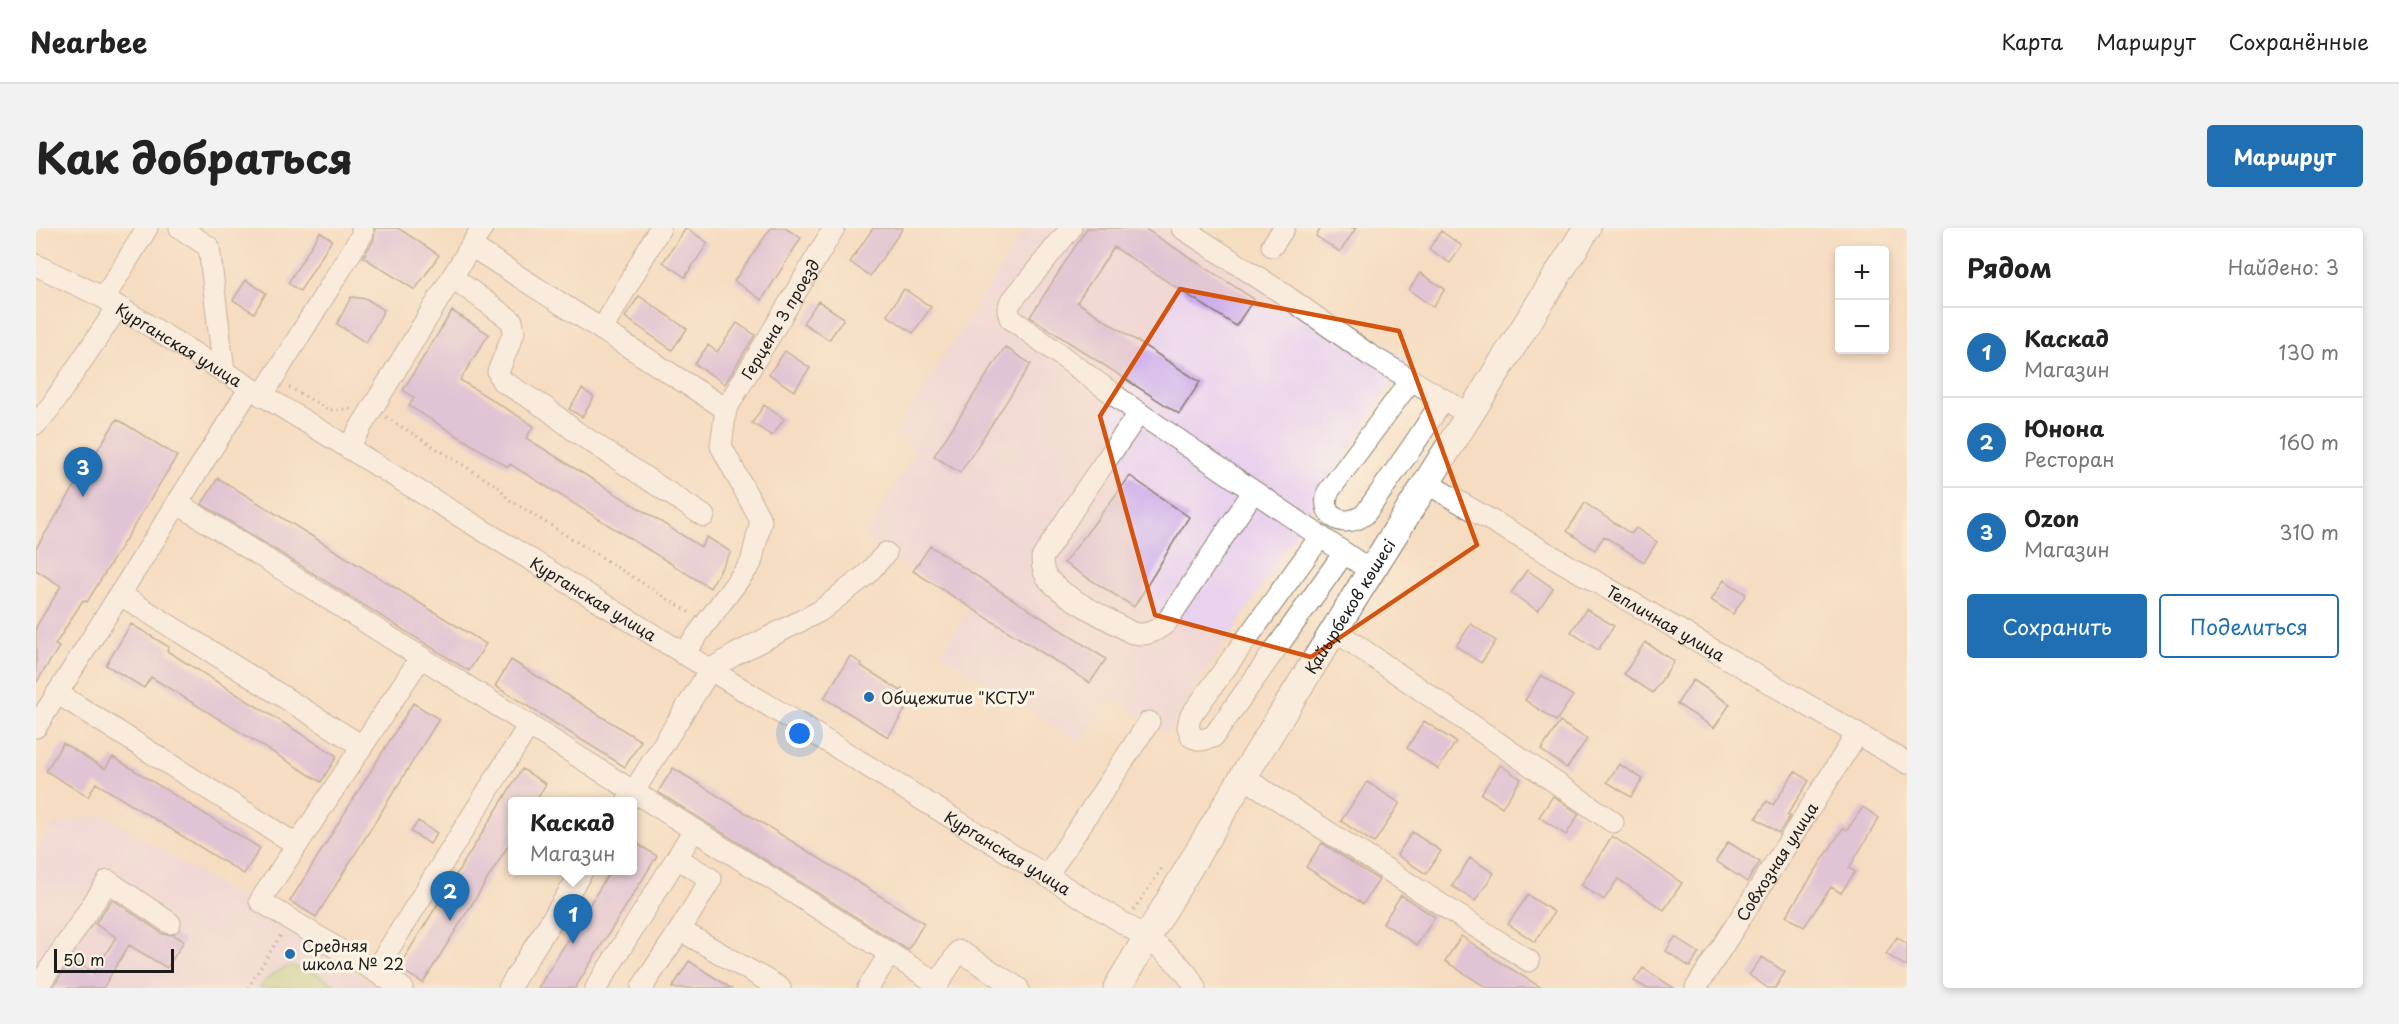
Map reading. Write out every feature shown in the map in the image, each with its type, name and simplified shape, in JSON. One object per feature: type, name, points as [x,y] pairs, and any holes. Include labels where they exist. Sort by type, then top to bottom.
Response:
[{"type":"main road","name":"Қайырбеков көшесі","points":[[1117,988],[1243,777],[1425,482],[1587,228]]},
{"type":"street","points":[[36,424],[49,409],[111,303],[147,228]]},
{"type":"street","points":[[180,228],[209,247],[224,372]]},
{"type":"street","points":[[36,726],[177,503],[262,387],[363,233],[362,228]]},
{"type":"street","points":[[602,330],[660,228]]},
{"type":"street","name":"Герцена 3 проезд","points":[[726,409],[834,228]]},
{"type":"street","points":[[1071,228],[1010,303],[1008,310],[1010,318],[1139,413],[1371,571]]},
{"type":"street","points":[[1182,228],[1411,380],[1468,414]]},
{"type":"street","points":[[1272,246],[1284,228]]},
{"type":"street","points":[[348,448],[477,237],[602,330],[726,409],[721,446],[761,521],[751,563],[683,654]]},
{"type":"street","name":"Курганская улица","points":[[38,271],[111,303],[224,372],[262,387],[348,448],[1148,938],[1191,977],[1195,988]]},
{"type":"street","points":[[452,277],[512,321],[514,332],[498,372],[502,381],[546,408],[575,431],[704,516]]},
{"type":"street","points":[[1411,380],[1328,492],[1327,507],[1335,519],[1341,522],[1358,520],[1365,514],[1443,400]]},
{"type":"street","points":[[1139,413],[1042,558],[1043,571],[1048,580],[1066,594],[1132,633],[1143,635],[1155,632],[1166,623],[1253,492]]},
{"type":"street","name":"Тепличная улица","points":[[1425,482],[1907,763]]},
{"type":"street","points":[[177,503],[529,725],[630,796],[710,670],[736,654],[820,611],[866,575],[886,553]]},
{"type":"street","points":[[1320,537],[1190,717],[1188,727],[1192,737],[1201,740],[1213,737],[1344,554]]},
{"type":"street","points":[[119,594],[362,746]]},
{"type":"street","points":[[1334,630],[1613,822]]},
{"type":"street","points":[[402,988],[260,901],[421,657]]},
{"type":"street","points":[[57,693],[297,845]]},
{"type":"street","points":[[1047,876],[1149,722]]},
{"type":"street","points":[[375,971],[529,725]]},
{"type":"street","name":"Совхозная улица","points":[[1696,988],[1857,734]]},
{"type":"street","points":[[1243,777],[1528,960]]},
{"type":"street","points":[[637,800],[694,830],[890,953],[937,986],[959,951],[1018,988]]},
{"type":"street","points":[[596,988],[694,830]]},
{"type":"street","points":[[644,988],[642,987],[711,879],[677,858]]},
{"type":"street","points":[[509,988],[580,875]]},
{"type":"street","points":[[40,985],[108,881],[171,923]]},
{"type":"street","points":[[680,930],[780,988]]},
{"type":"street","points":[[868,988],[890,953]]},
{"type":"path","points":[[262,387],[329,410],[372,409],[500,488],[508,499],[690,612],[704,625]]},
{"type":"path","points":[[248,988],[291,920]]},
{"type":"highlighted area","points":[[1180,289],[1399,331],[1477,545],[1311,657],[1155,615],[1100,416]]},
{"type":"shaded area","points":[[1026,228],[1200,228],[1407,360],[1167,734],[1110,697],[1081,743],[941,653],[970,607],[862,537],[917,452],[893,436]]},
{"type":"shaded area","points":[[104,814],[380,988],[36,988],[36,851],[53,824]]},
{"type":"green space","points":[[292,966],[314,972],[339,988],[260,988],[274,973]]},
{"type":"building","points":[[375,228],[398,228],[439,255],[415,290],[363,257],[374,240]]},
{"type":"building","points":[[686,228],[708,243],[685,277],[663,262]]},
{"type":"building","points":[[771,228],[785,228],[801,238],[762,300],[734,281]]},
{"type":"building","points":[[873,228],[903,228],[870,276],[850,262]]},
{"type":"building","points":[[1087,228],[1144,228],[1254,299],[1236,326],[1114,247],[1077,302],[1200,382],[1179,414],[1030,317]]},
{"type":"building","points":[[1321,228],[1356,228],[1340,252],[1316,236]]},
{"type":"building","points":[[1441,231],[1462,246],[1450,263],[1429,249]]},
{"type":"building","points":[[320,232],[332,240],[300,291],[288,283]]},
{"type":"building","points":[[1420,273],[1445,289],[1433,307],[1409,290]]},
{"type":"building","points":[[246,280],[266,293],[254,313],[233,300]]},
{"type":"building","points":[[904,289],[931,307],[913,333],[887,315]]},
{"type":"building","points":[[639,296],[687,329],[672,350],[625,317]]},
{"type":"building","points":[[351,297],[367,299],[384,310],[366,343],[337,324]]},
{"type":"building","points":[[818,301],[844,318],[829,340],[803,323]]},
{"type":"building","points":[[452,311],[489,334],[460,380],[534,426],[526,438],[701,547],[707,537],[731,552],[710,588],[510,464],[508,467],[409,406],[414,398],[403,390]]},
{"type":"building","points":[[737,323],[755,335],[725,384],[695,364],[708,345],[717,352]]},
{"type":"building","points":[[1005,347],[1031,364],[960,473],[934,456]]},
{"type":"building","points":[[785,351],[810,368],[794,391],[769,374]]},
{"type":"building","points":[[582,389],[594,397],[582,417],[569,409]]},
{"type":"building","points":[[764,405],[784,419],[772,436],[752,423]]},
{"type":"building","points":[[117,419],[177,456],[87,602],[83,600],[55,645],[59,647],[36,683],[36,627],[61,586],[36,570],[36,548]]},
{"type":"building","points":[[1130,476],[1189,517],[1134,607],[1064,563]]},
{"type":"building","points":[[218,478],[486,644],[469,671],[202,504]]},
{"type":"building","points":[[1585,503],[1631,534],[1636,528],[1657,542],[1644,562],[1604,536],[1595,550],[1567,531]]},
{"type":"building","points":[[930,546],[1106,659],[1090,683],[913,571]]},
{"type":"building","points":[[1527,570],[1553,588],[1538,611],[1511,593]]},
{"type":"building","points":[[1724,580],[1746,594],[1733,614],[1711,600]]},
{"type":"building","points":[[1586,609],[1614,626],[1598,650],[1571,632]]},
{"type":"building","points":[[131,624],[169,647],[167,651],[337,756],[321,782],[151,677],[144,688],[106,665]]},
{"type":"building","points":[[1471,624],[1496,641],[1481,663],[1456,646]]},
{"type":"building","points":[[1645,642],[1674,661],[1653,693],[1624,674]]},
{"type":"building","name":"Общежитие \"КСТУ\"","points":[[850,656],[862,664],[861,666],[901,691],[902,689],[914,696],[888,737],[824,698]]},
{"type":"building","points":[[511,660],[641,741],[625,767],[495,686]]},
{"type":"building","points":[[1541,675],[1573,696],[1556,721],[1525,700]]},
{"type":"building","points":[[1693,680],[1730,704],[1714,728],[1677,704]]},
{"type":"building","points":[[413,703],[439,719],[316,917],[290,901]]},
{"type":"building","points":[[1424,721],[1456,742],[1438,769],[1407,748]]},
{"type":"building","points":[[1560,722],[1587,739],[1567,768],[1541,750]]},
{"type":"building","points":[[63,743],[105,769],[113,757],[260,848],[244,874],[96,783],[88,797],[46,771]]},
{"type":"building","points":[[1619,764],[1643,779],[1631,797],[1607,782]]},
{"type":"building","points":[[1500,765],[1521,779],[1502,807],[1481,794]]},
{"type":"building","points":[[673,768],[924,923],[908,950],[658,792]]},
{"type":"building","points":[[522,769],[546,784],[538,797],[508,797],[508,846],[423,983],[398,968]]},
{"type":"building","points":[[1795,771],[1809,781],[1787,815],[1790,816],[1779,833],[1756,818],[1767,801],[1773,805]]},
{"type":"building","points":[[1367,782],[1400,803],[1374,843],[1341,821]]},
{"type":"building","points":[[1553,796],[1579,814],[1566,835],[1539,817]]},
{"type":"building","points":[[1863,807],[1879,818],[1849,868],[1855,872],[1841,893],[1831,887],[1804,927],[1786,916],[1843,828],[1847,830]]},
{"type":"building","points":[[418,821],[437,833],[430,844],[411,832]]},
{"type":"building","points":[[1412,832],[1441,851],[1426,874],[1397,855]]},
{"type":"building","points":[[1612,836],[1682,883],[1664,910],[1618,879],[1604,900],[1581,885]]},
{"type":"building","points":[[1728,842],[1760,862],[1747,882],[1716,861]]},
{"type":"building","points":[[1322,843],[1379,880],[1363,904],[1306,867]]},
{"type":"building","points":[[637,844],[657,856],[575,988],[538,988],[608,875],[637,875]]},
{"type":"building","points":[[1470,858],[1494,873],[1475,901],[1452,886]]},
{"type":"building","points":[[1401,895],[1435,917],[1417,945],[1383,923]]},
{"type":"building","points":[[1528,895],[1554,912],[1535,942],[1508,924]]},
{"type":"building","points":[[112,899],[163,934],[174,935],[184,941],[167,968],[129,945],[103,988],[52,988],[72,959],[94,973],[116,937],[95,924]]},
{"type":"building","points":[[1461,936],[1542,988],[1487,988],[1445,961]]},
{"type":"building","points":[[1675,937],[1699,953],[1690,967],[1666,951]]},
{"type":"building","points":[[1897,937],[1907,944],[1907,967],[1886,954]]},
{"type":"building","points":[[1762,957],[1785,972],[1775,988],[1768,988],[1749,975]]},
{"type":"building","points":[[689,961],[731,988],[672,988]]},
{"type":"building","points":[[1643,968],[1674,988],[1646,988],[1634,981]]},
{"type":"place","name":"Ozon","points":[[83,497]]},
{"type":"place","name":"Общежитие \"КСТУ\"","points":[[869,697]]},
{"type":"place","name":"Юнона","points":[[450,921]]},
{"type":"place","name":"Каскад","points":[[573,944]]},
{"type":"place","name":"Средняя школа № 22","points":[[290,954]]}]
